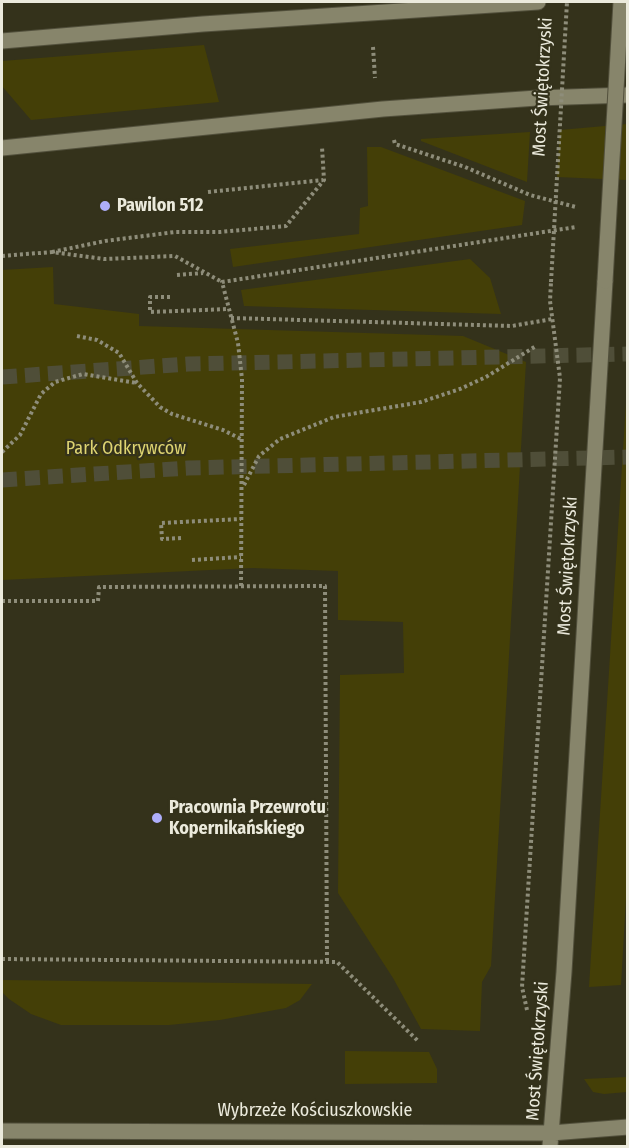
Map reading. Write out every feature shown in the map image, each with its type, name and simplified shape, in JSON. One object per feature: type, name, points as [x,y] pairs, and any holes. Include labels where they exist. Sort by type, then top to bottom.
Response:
[{"type":"street","points":[[2,41],[370,12],[538,2]]},
{"type":"street","name":"Most Świętokrzyski","points":[[551,1140],[565,961],[621,2]]},
{"type":"street","points":[[2,148],[319,115],[537,98],[627,95]]},
{"type":"street","name":"Wybrzeże Kościuszkowskie","points":[[2,1131],[551,1140],[627,1127]]},
{"type":"path","name":"Most Świętokrzyski","points":[[522,987],[560,378],[552,319],[551,282],[567,2]]},
{"type":"path","points":[[370,12],[376,89],[395,144],[465,167],[531,195],[584,209]]},
{"type":"path","points":[[2,256],[52,252],[105,241],[175,232],[220,232],[286,226],[324,180],[319,115]]},
{"type":"path","points":[[208,192],[324,180]]},
{"type":"path","points":[[52,252],[104,259],[176,256],[222,282],[529,234]]},
{"type":"path","points":[[177,274],[204,273]]},
{"type":"path","points":[[222,282],[238,343],[242,379],[241,586]]},
{"type":"path","points":[[170,297],[150,297],[150,312],[229,309]]},
{"type":"path","points":[[231,318],[512,326],[552,319]]},
{"type":"path","points":[[77,336],[107,344],[119,354],[137,383],[160,407],[172,414],[223,430],[243,440]]},
{"type":"path","points":[[243,486],[260,456],[280,439],[334,417],[421,402],[460,389],[486,377],[536,346]]},
{"type":"path","points":[[2,452],[20,435],[40,394],[55,382],[83,374],[137,383]]},
{"type":"path","points":[[181,538],[162,538],[161,523],[241,519]]},
{"type":"path","points":[[192,560],[241,557]]},
{"type":"path","points":[[2,601],[98,601],[99,587],[325,586],[327,962]]},
{"type":"path","points":[[2,959],[337,962],[418,1041]]},
{"type":"green space","points":[[204,45],[219,102],[31,120],[2,86],[2,61]]},
{"type":"green space","points":[[627,124],[627,180],[557,177],[560,130]]},
{"type":"green space","points":[[530,132],[527,182],[421,141],[421,139]]},
{"type":"green space","points":[[367,147],[381,147],[525,201],[522,225],[233,267],[230,249],[359,234],[360,208],[368,206]]},
{"type":"green space","points":[[470,259],[490,278],[501,314],[244,306],[241,290]]},
{"type":"green space","name":"Park Odkrywców","points":[[53,267],[54,304],[139,314],[139,326],[463,336],[526,362],[491,966],[482,982],[480,1031],[421,1029],[393,978],[338,893],[340,675],[404,673],[403,622],[338,620],[338,571],[252,568],[2,580],[2,270]]},
{"type":"green space","points":[[626,403],[627,881],[621,985],[589,987]]},
{"type":"green space","points":[[2,980],[312,984],[300,1000],[286,1008],[220,1020],[169,1025],[61,1025],[31,1014],[9,999],[2,992]]},
{"type":"green space","points":[[345,1051],[429,1052],[437,1069],[437,1083],[345,1084]]},
{"type":"green space","points":[[627,1077],[627,1092],[604,1094],[593,1092],[584,1079]]},
{"type":"tunnel","points":[[2,377],[188,364],[628,354]]},
{"type":"tunnel","points":[[2,480],[188,468],[628,457]]},
{"type":"place","name":"Pawilon 512","points":[[105,206]]},
{"type":"place","name":"Pracownia Przewrotu Kopernikańskiego","points":[[157,818]]}]
